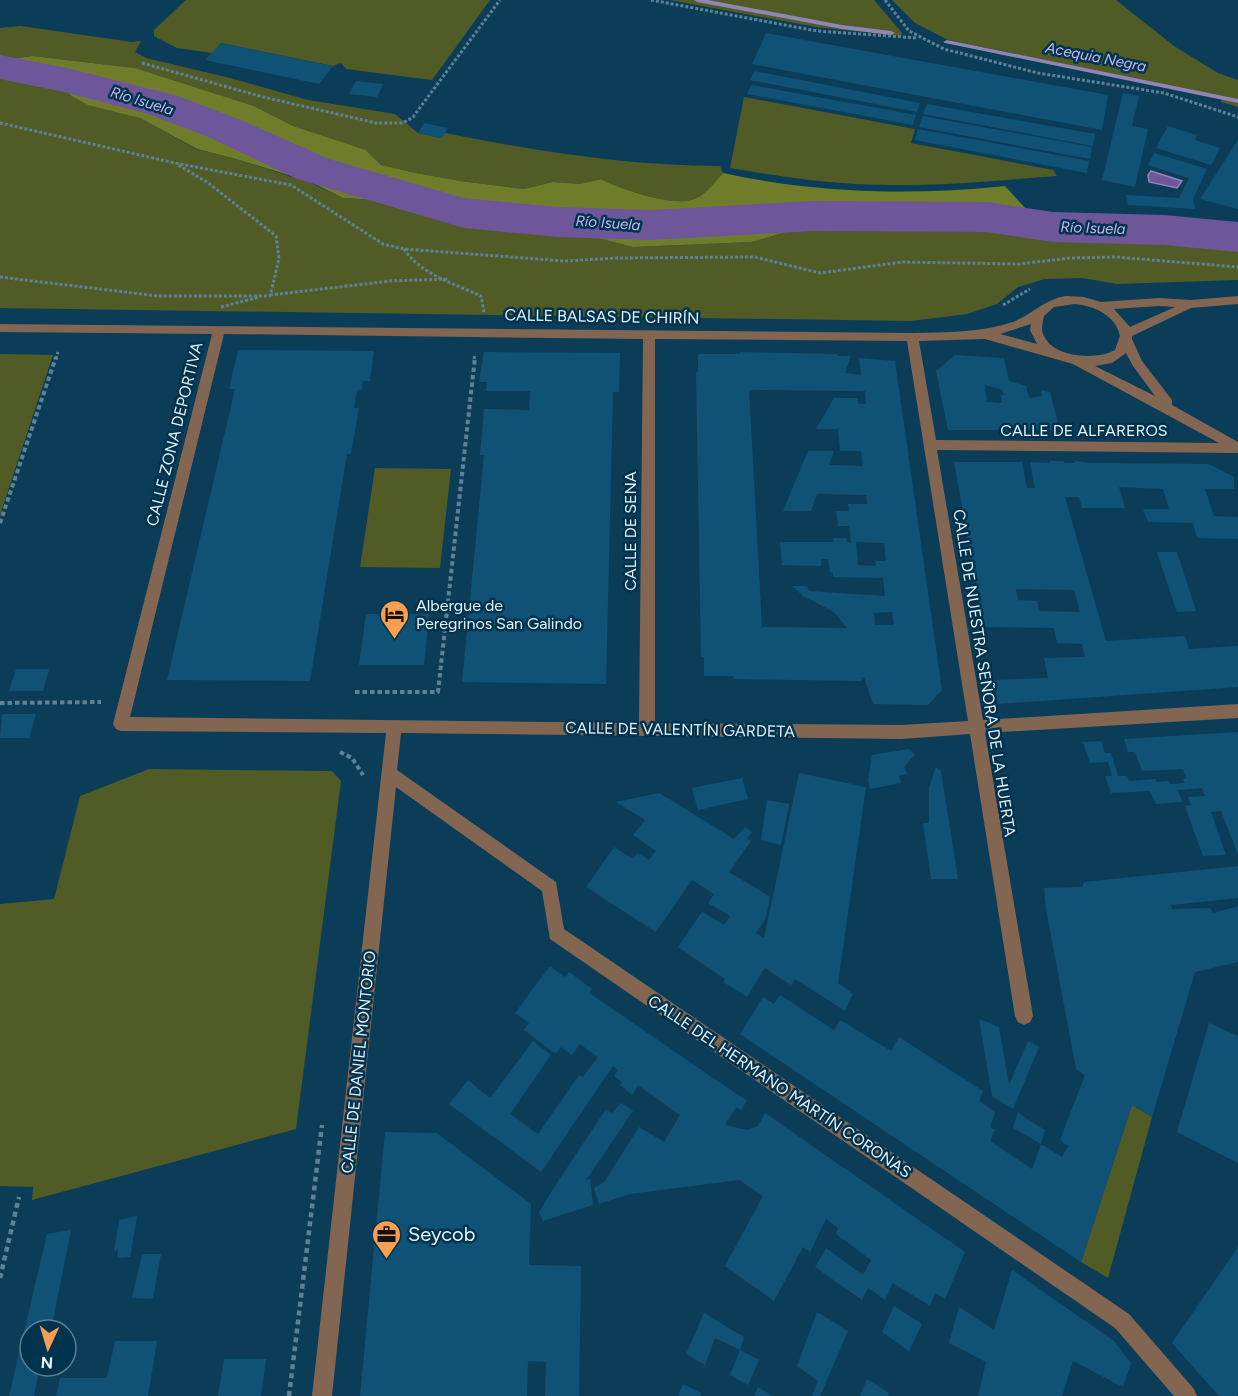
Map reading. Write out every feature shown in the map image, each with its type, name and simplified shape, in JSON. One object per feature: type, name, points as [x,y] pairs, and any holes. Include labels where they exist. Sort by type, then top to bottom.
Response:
[{"type":"street","points":[[1238,300],[1191,304],[1159,302],[1101,306],[1079,300],[1064,301],[1051,304],[1038,315],[1035,324],[1038,335],[1045,345],[1057,353],[1172,410],[1238,448]]},
{"type":"street","points":[[1071,359],[1086,362],[1108,359],[1119,353],[1126,336],[1191,304]]},
{"type":"street","points":[[1101,306],[1118,319],[1153,387],[1172,410]]},
{"type":"street","name":"CALLE BALSAS DE CHIRÍN","points":[[985,334],[1038,315]]},
{"type":"street","name":"CALLE ZONA DEPORTIVA","points":[[0,328],[219,330],[122,724]]},
{"type":"street","name":"CALLE BALSAS DE CHIRÍN","points":[[219,330],[912,337],[985,334],[1057,353]]},
{"type":"street","name":"CALLE DE SENA","points":[[647,728],[649,333]]},
{"type":"street","name":"CALLE DE NUESTRA SEÑORA DE LA HUERTA","points":[[912,337],[1024,1016]]},
{"type":"street","name":"CALLE DE ALFAREROS","points":[[929,445],[1238,448]]},
{"type":"street","name":"CALLE DE VALENTÍN GARDETA","points":[[122,724],[901,732],[1238,711]]},
{"type":"street","name":"CALLE DE DANIEL MONTORIO","points":[[322,1396],[394,728]]},
{"type":"street","name":"CALLE DEL HERMANO MARTÍN CORONAS","points":[[390,774],[550,886],[556,933],[1122,1321],[1187,1396]]},
{"type":"path","points":[[142,63],[263,96],[376,123],[403,123],[413,117],[500,0]]},
{"type":"path","points":[[651,0],[826,32],[891,39],[919,38]]},
{"type":"path","points":[[885,0],[909,31],[944,49],[1038,73],[1164,93],[1238,117]]},
{"type":"path","points":[[0,123],[175,164],[237,173],[291,185],[377,240],[404,249],[564,261],[617,258],[755,257],[820,273],[903,262],[1019,264],[1070,258],[1116,257],[1238,267]]},
{"type":"path","points":[[175,164],[207,182],[276,236],[280,246],[280,262],[270,296]]},
{"type":"path","points":[[404,249],[406,255],[426,269],[481,296],[484,304],[483,319]]},
{"type":"path","points":[[0,277],[158,296],[270,296]]},
{"type":"path","points":[[215,308],[270,296],[390,281],[449,279]]},
{"type":"path","points":[[355,692],[438,692],[477,331]]},
{"type":"path","points":[[0,523],[58,352]]},
{"type":"path","points":[[0,703],[103,702]]},
{"type":"path","points":[[0,1278],[19,1197]]},
{"type":"green space","points":[[186,0],[490,0],[432,80],[346,69],[341,63],[333,66],[221,43],[212,53],[177,48],[154,36],[154,30]]},
{"type":"green space","points":[[670,0],[874,0],[902,33],[901,36],[816,27]]},
{"type":"green space","points":[[892,0],[1116,0],[1174,46],[1218,73],[1238,80],[1238,107],[1221,102],[1222,97],[948,40],[915,23]]},
{"type":"green space","points":[[21,26],[132,42],[141,41],[135,52],[146,58],[308,100],[395,114],[418,133],[441,138],[445,133],[582,156],[651,163],[720,166],[723,173],[700,196],[691,200],[671,201],[645,196],[601,179],[580,184],[551,182],[524,189],[416,173],[381,165],[366,150],[293,126],[254,106],[135,68],[32,56],[11,59],[0,54],[0,28]]},
{"type":"green space","points":[[0,54],[12,59],[32,56],[135,68],[254,106],[293,126],[366,150],[381,165],[460,181],[524,189],[552,182],[580,184],[601,179],[645,195],[671,201],[691,200],[700,196],[723,173],[793,185],[863,191],[934,191],[1005,186],[1026,209],[1009,229],[986,223],[889,223],[866,230],[793,230],[752,242],[633,247],[571,231],[549,233],[501,229],[401,201],[343,198],[311,182],[197,149],[140,118],[88,105],[70,95],[59,83],[16,74],[0,75]]},
{"type":"green space","points":[[16,74],[59,83],[70,95],[140,118],[196,149],[311,183],[343,198],[401,201],[501,229],[549,233],[571,231],[634,247],[752,242],[793,230],[866,230],[889,223],[986,223],[1051,235],[1171,240],[1238,246],[1238,280],[1117,284],[1082,278],[1045,279],[1018,287],[997,304],[967,314],[911,321],[0,308],[0,75]]},
{"type":"green space","points":[[744,97],[915,129],[911,143],[1053,170],[1057,176],[953,184],[871,185],[810,180],[730,168]]},
{"type":"green space","points":[[0,354],[53,355],[0,515]]},
{"type":"green space","points":[[375,468],[451,469],[440,568],[360,567]]},
{"type":"green space","points":[[149,769],[332,771],[341,781],[296,1129],[32,1200],[33,1187],[0,1186],[0,904],[54,899],[80,796]]},
{"type":"green space","points":[[1132,1105],[1152,1117],[1108,1278],[1081,1262]]},
{"type":"shaded area","points":[[1151,171],[1182,181],[1177,188],[1149,182],[1148,175]]},
{"type":"building","points":[[766,33],[1108,95],[1102,130],[752,64]]},
{"type":"building","points":[[221,43],[333,66],[319,84],[205,60]]},
{"type":"building","points":[[754,71],[920,103],[917,112],[750,80]]},
{"type":"building","points":[[356,81],[383,84],[377,97],[349,94]]},
{"type":"building","points":[[751,85],[916,115],[913,125],[747,94]]},
{"type":"building","points":[[1123,93],[1139,96],[1132,126],[1148,129],[1135,187],[1102,180]]},
{"type":"building","points":[[927,104],[1095,134],[1093,146],[923,114]]},
{"type":"building","points":[[923,116],[1092,147],[1090,159],[919,127]]},
{"type":"building","points":[[424,123],[448,128],[442,138],[418,133]]},
{"type":"building","points":[[1168,126],[1197,135],[1195,140],[1220,148],[1211,165],[1156,148]]},
{"type":"building","points":[[918,129],[1089,161],[1087,173],[915,140]]},
{"type":"building","points":[[1238,140],[1238,209],[1200,199]]},
{"type":"building","points":[[1154,153],[1207,169],[1193,199],[1195,209],[1128,205],[1126,195],[1179,198],[1189,178],[1148,165]]},
{"type":"building","points":[[238,350],[374,351],[370,381],[363,381],[362,389],[357,390],[354,408],[359,408],[351,454],[347,454],[310,681],[167,680],[235,389],[229,389]]},
{"type":"building","points":[[484,352],[620,353],[619,392],[613,392],[606,684],[462,682],[484,455],[480,455],[484,409],[529,410],[530,391],[486,391],[487,382],[479,382]]},
{"type":"building","points":[[740,352],[851,356],[845,373],[861,375],[859,358],[895,361],[942,690],[928,705],[873,704],[864,677],[861,678],[862,681],[734,679],[733,676],[704,676],[704,657],[701,657],[696,372],[698,372],[698,354],[740,354]],"holes":[[[749,390],[865,391],[866,404],[859,404],[857,398],[834,398],[816,429],[838,429],[840,451],[861,451],[863,466],[829,465],[834,451],[808,451],[783,511],[811,511],[817,494],[866,495],[867,504],[848,504],[849,511],[836,511],[838,526],[849,526],[851,543],[847,542],[846,538],[833,538],[834,542],[780,542],[782,565],[821,566],[821,559],[828,559],[833,577],[883,578],[885,596],[809,591],[807,586],[792,586],[803,596],[834,612],[847,628],[762,627]],[[856,542],[884,543],[886,561],[875,561],[876,566],[858,565]],[[892,612],[894,625],[875,625],[874,613]]]},
{"type":"building","points":[[955,355],[1004,358],[1009,381],[1026,386],[1029,398],[1042,396],[1041,390],[1050,392],[1060,430],[948,430],[936,371]],"holes":[[[985,385],[1003,390],[1003,394],[1009,395],[1001,395],[1002,403],[987,402]]]},
{"type":"building","points":[[1049,461],[1209,464],[1234,477],[1234,489],[1205,489],[1214,516],[1238,517],[1238,539],[1197,538],[1193,523],[1148,522],[1143,509],[1169,509],[1163,489],[1119,487],[1125,508],[1082,508],[1079,497],[1065,497],[1106,641],[1185,636],[1189,649],[1238,646],[1238,687],[998,704],[993,680],[1048,678],[1044,658],[1085,657],[1082,644],[1057,643],[1054,628],[984,627],[954,462],[1022,462],[1027,488],[1035,488],[1030,462],[1050,463]],"holes":[[[1016,589],[1074,590],[1080,612],[1039,611],[1037,601],[1018,600]]]},
{"type":"building","points":[[1157,552],[1177,552],[1196,611],[1177,612]]},
{"type":"building","name":"Albergue de Peregrinos San Galindo","points":[[366,614],[429,614],[424,665],[359,665]]},
{"type":"building","points":[[16,669],[49,669],[43,691],[9,691]]},
{"type":"building","points":[[2,714],[36,714],[29,738],[0,738]]},
{"type":"building","points":[[1238,732],[1238,854],[1221,811],[1211,812],[1226,855],[1203,856],[1185,806],[1191,805],[1188,797],[1205,796],[1202,788],[1178,790],[1182,802],[1156,804],[1150,791],[1111,793],[1105,776],[1112,776],[1108,762],[1090,763],[1083,742],[1101,741],[1105,753],[1111,753],[1118,776],[1127,776],[1129,781],[1156,779],[1156,782],[1169,781],[1170,784],[1185,783],[1183,769],[1142,771],[1135,752],[1128,752],[1124,739]]},
{"type":"building","points":[[909,749],[915,754],[904,767],[907,774],[899,776],[901,783],[870,789],[868,781],[872,755]]},
{"type":"building","points":[[936,767],[941,771],[958,879],[931,879],[923,823],[929,823],[929,788]]},
{"type":"building","points":[[799,773],[866,787],[838,983],[853,994],[845,1011],[795,979],[791,985],[765,968],[747,997],[723,982],[725,979],[678,947],[702,912],[724,925],[730,916],[708,903],[714,894],[692,880],[656,932],[586,887],[614,847],[633,859],[638,853],[649,860],[656,851],[633,835],[645,820],[616,802],[659,793],[734,839],[745,827],[752,832],[747,839],[751,841],[729,872],[770,897],[766,918],[756,933],[764,938]]},
{"type":"building","points":[[742,778],[748,799],[698,810],[692,788]]},
{"type":"building","points":[[767,800],[789,804],[781,845],[761,840]]},
{"type":"building","points":[[1238,866],[1238,898],[1171,905],[1172,909],[1210,908],[1213,913],[1238,906],[1238,962],[1195,972],[1152,1117],[1132,1105],[1081,1262],[740,1034],[763,997],[774,1004],[780,995],[834,1030],[840,1020],[891,1051],[899,1037],[983,1091],[979,1101],[995,1112],[990,1127],[995,1130],[990,1141],[1032,1169],[1041,1144],[1062,1157],[1068,1146],[1060,1140],[1085,1075],[1076,1069],[1044,888],[1082,887],[1084,882]]},
{"type":"building","points":[[550,966],[565,977],[569,972],[592,989],[589,993],[747,1101],[741,1110],[736,1107],[725,1125],[747,1130],[758,1126],[765,1113],[965,1252],[945,1299],[935,1293],[930,1306],[893,1283],[885,1300],[868,1288],[862,1300],[815,1267],[826,1248],[863,1275],[871,1260],[836,1234],[838,1228],[826,1219],[810,1252],[803,1247],[774,1301],[725,1266],[763,1196],[739,1180],[630,1194],[599,1204],[594,1188],[604,1182],[639,1127],[664,1142],[680,1115],[638,1085],[632,1095],[620,1085],[622,1082],[614,1076],[618,1070],[613,1066],[541,1172],[449,1104],[468,1080],[490,1098],[533,1041],[551,1055],[510,1114],[538,1134],[579,1075],[583,1077],[598,1057],[580,1044],[572,1055],[561,1047],[556,1054],[524,1030],[529,1023],[515,1013]]},
{"type":"building","points":[[979,1019],[999,1027],[1009,1085],[1028,1041],[1039,1047],[1013,1109],[992,1096]]},
{"type":"building","points":[[1209,1023],[1238,1036],[1238,1163],[1177,1132]]},
{"type":"building","points":[[621,1103],[633,1111],[586,1180],[590,1179],[593,1205],[543,1221],[539,1212],[557,1183],[606,1109],[612,1113]]},
{"type":"building","points":[[1018,1113],[1045,1130],[1041,1144],[1013,1128]]},
{"type":"building","points":[[385,1132],[437,1133],[531,1204],[529,1265],[581,1266],[579,1396],[545,1396],[546,1362],[528,1361],[527,1396],[360,1396]]},
{"type":"building","points":[[137,1216],[130,1257],[117,1258],[118,1250],[114,1251],[119,1220]]},
{"type":"building","points":[[71,1230],[53,1318],[27,1318],[47,1234]]},
{"type":"building","points":[[1238,1247],[1238,1393],[1237,1396],[1219,1396],[1172,1343]]},
{"type":"building","points":[[142,1254],[161,1254],[153,1299],[132,1298]]},
{"type":"building","points":[[1012,1270],[1114,1341],[1131,1363],[1123,1387],[1073,1361],[1062,1396],[978,1396],[986,1362],[949,1343],[959,1307],[994,1330]]},
{"type":"building","points":[[894,1306],[922,1324],[909,1351],[882,1332]]},
{"type":"building","points":[[817,1312],[848,1331],[820,1396],[812,1396],[818,1381],[797,1366]]},
{"type":"building","points":[[704,1313],[744,1337],[740,1350],[715,1338],[705,1365],[686,1354]]},
{"type":"building","points":[[115,1341],[157,1341],[148,1396],[56,1396],[60,1378],[107,1378]]},
{"type":"building","points":[[740,1350],[759,1360],[748,1385],[730,1375]]},
{"type":"building","points":[[18,1358],[18,1378],[38,1378],[34,1396],[9,1396]]},
{"type":"building","points":[[224,1359],[266,1359],[261,1396],[218,1396]]},
{"type":"building","points":[[867,1379],[889,1393],[888,1396],[860,1396]]},
{"type":"building","points":[[683,1384],[701,1393],[701,1396],[678,1396]]},
{"type":"building","points":[[758,1387],[772,1396],[754,1396]]},
{"type":"waterway","name":"Acequia Negra","points":[[697,0],[842,27],[891,33]]},
{"type":"waterway","name":"Acequia Negra","points":[[947,42],[1238,101]]},
{"type":"waterway","name":"Río Isuela","points":[[0,67],[67,80],[163,105],[226,129],[313,169],[464,213],[558,222],[651,225],[814,216],[987,217],[1053,227],[1164,230],[1238,237]]},
{"type":"place","name":"Albergue de Peregrinos San Galindo","points":[[395,640]]},
{"type":"place","name":"Seycob","points":[[387,1260]]}]
